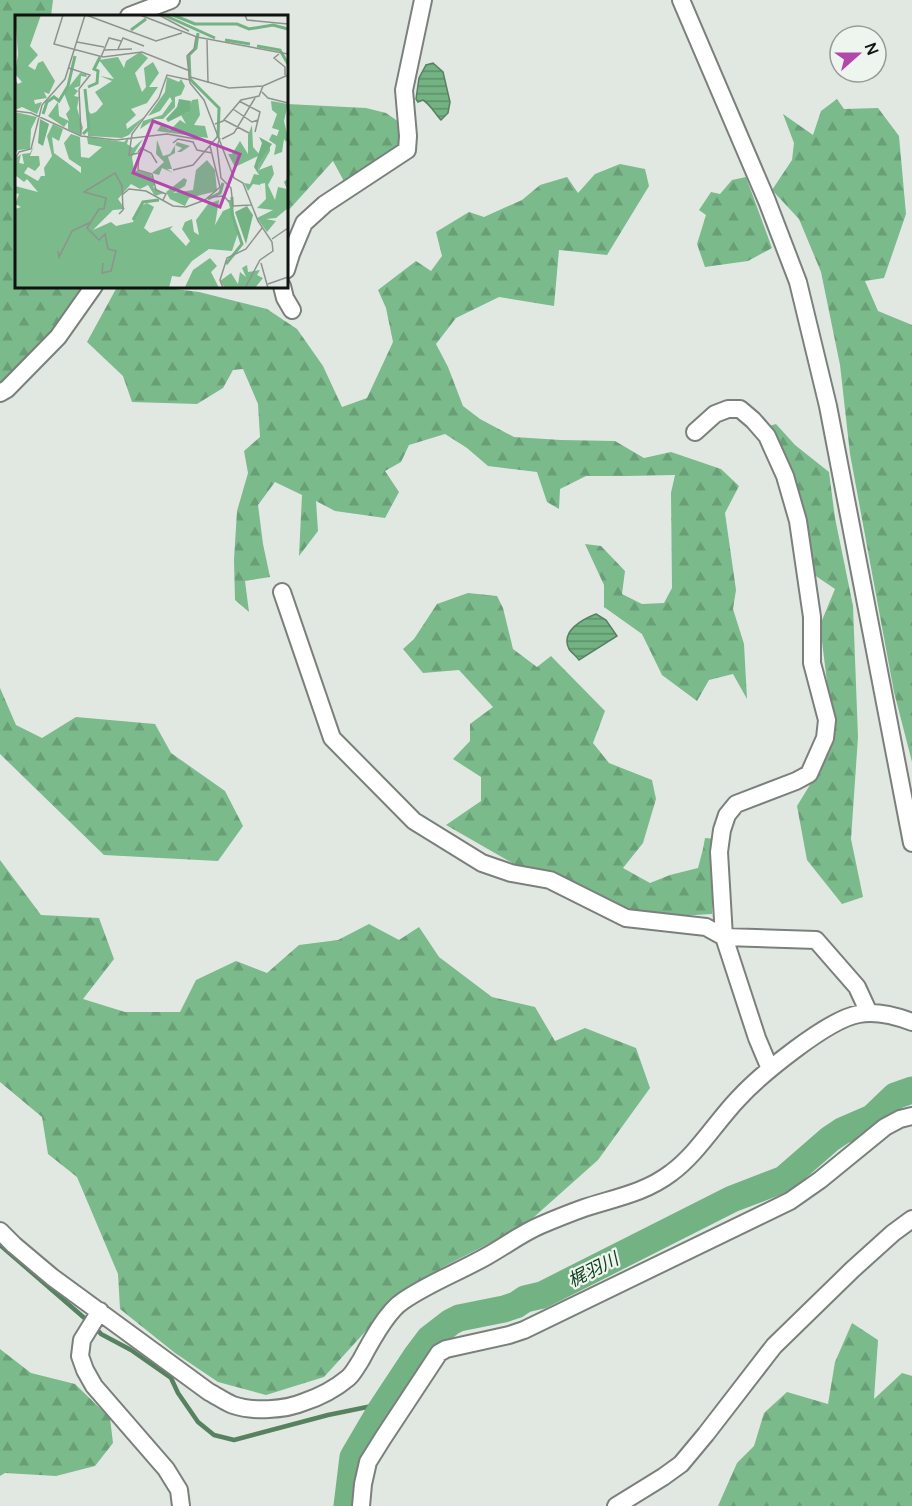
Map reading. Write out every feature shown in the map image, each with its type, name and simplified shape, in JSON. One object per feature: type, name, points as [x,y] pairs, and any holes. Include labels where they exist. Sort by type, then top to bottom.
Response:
[{"type":"street","points":[[132,15],[171,0]]},
{"type":"street","points":[[288,264],[304,223],[325,204],[407,150],[404,90],[423,0]]},
{"type":"street","points":[[681,0],[767,201],[798,282],[828,406],[912,843]]},
{"type":"street","points":[[0,393],[7,389],[58,337],[93,288]]},
{"type":"street","points":[[282,288],[292,310]]},
{"type":"street","points":[[695,432],[715,414],[728,409],[740,409],[767,436],[785,476],[798,521],[812,617],[812,663],[827,720],[825,738],[809,774],[796,782],[736,804],[727,814],[718,852],[724,937],[757,1038],[770,1069]]},
{"type":"street","points":[[282,592],[332,738],[414,821],[482,863],[511,873],[550,880],[626,918],[706,927],[724,937],[816,940],[858,987],[869,1013]]},
{"type":"street","points":[[0,1231],[52,1277],[94,1320],[209,1392],[234,1405],[259,1409],[283,1408],[304,1403],[349,1377],[399,1303],[425,1287],[485,1257],[539,1225],[583,1208],[628,1196],[654,1185],[672,1173],[687,1159],[739,1098],[770,1069],[815,1035],[844,1017],[869,1013],[912,1022]]},
{"type":"street","points":[[361,1506],[368,1462],[439,1353],[446,1349],[524,1330],[790,1201],[820,1180],[885,1127],[912,1116]]},
{"type":"street","points":[[616,1506],[681,1464],[774,1346],[852,1270],[912,1219]]},
{"type":"street","points":[[94,1320],[82,1340],[81,1356],[85,1370],[94,1386],[166,1469],[180,1490],[181,1506]]},
{"type":"green space","points":[[0,0],[53,0],[51,15],[15,15],[15,288],[81,288],[64,322],[0,388]]},
{"type":"green space","points":[[837,99],[844,109],[878,108],[899,136],[906,214],[884,278],[865,281],[878,311],[912,325],[912,762],[894,692],[850,454],[840,365],[821,272],[799,219],[772,190],[792,160],[794,143],[783,114],[813,135],[821,111]]},
{"type":"green space","points":[[288,104],[366,108],[386,113],[399,122],[400,154],[346,185],[333,161],[288,211]]},
{"type":"green space","points":[[620,164],[645,169],[649,186],[607,255],[559,250],[554,306],[499,297],[456,318],[436,344],[448,367],[463,406],[480,419],[514,437],[615,441],[644,458],[671,452],[721,469],[739,486],[725,513],[736,590],[733,609],[744,644],[747,699],[733,674],[709,680],[697,701],[662,675],[642,634],[604,607],[604,585],[585,544],[601,546],[625,571],[622,594],[642,604],[664,603],[672,588],[671,493],[675,475],[586,476],[560,489],[559,509],[547,502],[537,472],[488,466],[467,448],[445,434],[409,445],[401,462],[385,471],[399,492],[385,518],[335,511],[316,501],[318,531],[299,556],[302,495],[275,482],[258,505],[270,577],[245,581],[249,612],[235,600],[234,560],[237,511],[248,473],[244,451],[260,437],[258,404],[243,369],[233,370],[223,388],[197,404],[132,402],[123,376],[87,342],[116,288],[167,288],[199,292],[267,309],[297,329],[323,366],[342,407],[367,398],[393,342],[386,308],[378,290],[416,261],[431,271],[442,256],[436,232],[469,212],[484,217],[522,200],[540,185],[567,177],[578,193],[595,174]]},
{"type":"green space","points":[[746,177],[772,248],[748,261],[705,267],[697,244],[706,215],[699,210],[711,192],[720,194],[732,180]]},
{"type":"green space","points":[[776,424],[795,445],[829,472],[835,518],[853,606],[858,737],[851,839],[863,897],[842,904],[807,860],[797,806],[819,770],[833,731],[820,625],[835,589],[810,572],[766,427]]},
{"type":"green space","points":[[468,593],[497,596],[503,608],[513,649],[537,667],[551,656],[605,711],[593,743],[609,763],[652,780],[656,799],[643,843],[623,868],[650,883],[698,868],[705,838],[715,839],[712,914],[661,917],[628,912],[554,878],[514,864],[446,825],[481,801],[481,777],[453,759],[470,741],[470,724],[493,707],[459,670],[423,673],[403,649],[414,639],[437,604]]},
{"type":"green space","points":[[0,688],[16,725],[42,738],[76,717],[155,724],[171,753],[225,791],[243,826],[218,861],[104,855],[0,754]]},
{"type":"green space","points":[[0,860],[41,915],[99,918],[114,959],[83,999],[125,1012],[180,1012],[196,980],[236,961],[267,973],[299,945],[338,940],[369,924],[399,940],[419,927],[439,957],[492,997],[535,1007],[555,1041],[585,1028],[636,1048],[650,1088],[598,1160],[525,1225],[443,1267],[396,1295],[324,1377],[266,1395],[218,1382],[175,1353],[120,1309],[118,1274],[77,1177],[48,1154],[42,1117],[0,1082]]},
{"type":"green space","points":[[852,1323],[878,1340],[874,1399],[902,1373],[912,1376],[912,1506],[718,1506],[737,1463],[754,1446],[764,1413],[787,1392],[828,1404],[835,1362]]},
{"type":"green space","points":[[0,1349],[31,1373],[75,1384],[110,1418],[113,1443],[95,1466],[56,1476],[5,1473],[0,1476]]},
{"type":"shaded area","points":[[433,63],[443,72],[450,102],[448,113],[441,120],[426,102],[423,100],[418,102],[416,99],[419,78],[426,65]]},
{"type":"shaded area","points":[[596,614],[606,620],[617,636],[579,660],[569,649],[567,643],[570,631],[585,619]]},
{"type":"waterway","name":"梶羽川","points":[[347,1506],[353,1457],[417,1355],[429,1339],[451,1322],[459,1318],[504,1309],[525,1299],[542,1295],[732,1199],[784,1179],[830,1139],[872,1118],[895,1096],[912,1090]]},
{"type":"waterway","points":[[0,1245],[89,1322]]},
{"type":"waterway","points":[[95,1327],[101,1334],[131,1350],[171,1378],[178,1393],[198,1422],[214,1435],[234,1440],[372,1406],[380,1411]]}]
